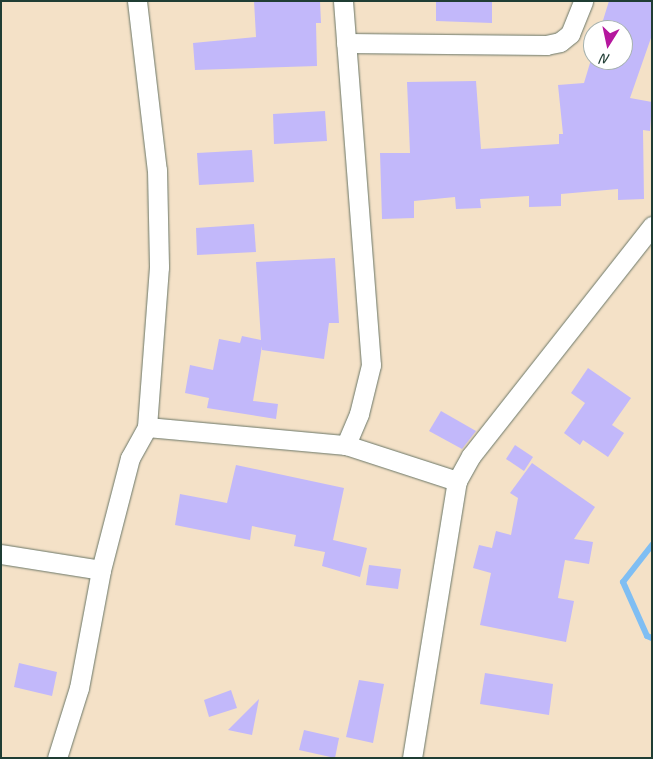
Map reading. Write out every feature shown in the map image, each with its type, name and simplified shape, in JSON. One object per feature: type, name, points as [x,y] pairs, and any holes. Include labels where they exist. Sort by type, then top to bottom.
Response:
[{"type":"street","points":[[57,758],[79,688],[101,570],[130,458],[147,426],[159,267],[157,180],[137,1]]},
{"type":"street","points":[[343,1],[372,366],[359,414],[346,445]]},
{"type":"street","points":[[346,43],[546,45],[560,42],[570,34],[583,1]]},
{"type":"street","points":[[412,758],[457,480],[462,468],[652,226]]},
{"type":"street","points":[[147,426],[346,445],[457,480]]},
{"type":"street","points":[[1,554],[101,570]]},
{"type":"building","points":[[254,1],[320,1],[321,23],[316,23],[317,66],[195,70],[193,43],[256,37]]},
{"type":"building","points":[[436,1],[492,1],[492,23],[436,21]]},
{"type":"building","points":[[609,1],[652,1],[652,35],[630,98],[652,102],[650,131],[643,130],[644,199],[618,200],[618,189],[561,194],[561,206],[529,207],[529,196],[480,199],[481,208],[456,209],[455,197],[414,201],[414,218],[382,219],[380,153],[410,153],[407,82],[476,81],[481,149],[559,144],[559,134],[563,134],[558,85],[584,83],[588,70],[633,70],[633,20],[603,20]]},
{"type":"building","points":[[325,111],[327,141],[274,144],[273,114]]},
{"type":"building","points":[[252,150],[254,182],[199,185],[197,153]]},
{"type":"building","points":[[254,224],[256,252],[197,255],[196,228]]},
{"type":"building","points":[[335,258],[339,323],[329,323],[324,359],[262,350],[262,346],[253,401],[278,404],[276,419],[207,408],[209,398],[185,393],[190,365],[213,370],[219,339],[240,343],[242,336],[261,340],[256,262]]},
{"type":"building","points":[[588,368],[631,398],[612,425],[624,433],[608,457],[583,440],[580,445],[564,433],[585,403],[571,393]]},
{"type":"building","points":[[441,411],[476,431],[462,449],[429,431]]},
{"type":"building","points":[[515,445],[533,457],[524,471],[506,459]]},
{"type":"building","points":[[532,463],[595,507],[574,539],[593,542],[589,564],[565,560],[558,598],[574,601],[566,642],[480,625],[491,573],[473,568],[479,545],[492,548],[496,531],[511,535],[518,498],[510,493]]},
{"type":"building","points":[[236,465],[344,488],[333,540],[367,548],[360,577],[322,566],[325,552],[294,546],[296,535],[252,526],[250,540],[175,525],[180,494],[227,503]]},
{"type":"building","points":[[369,565],[401,569],[398,589],[366,585]]},
{"type":"building","points":[[19,663],[57,672],[52,696],[14,687]]},
{"type":"building","points":[[485,673],[553,684],[549,715],[480,704]]},
{"type":"building","points":[[359,680],[384,684],[373,743],[346,737]]},
{"type":"building","points":[[231,690],[237,708],[209,717],[204,700]]},
{"type":"building","points":[[259,699],[252,735],[228,730]]},
{"type":"building","points":[[304,730],[339,738],[335,758],[299,750]]},
{"type":"waterway","points":[[652,545],[623,582],[647,636],[652,638]]}]
